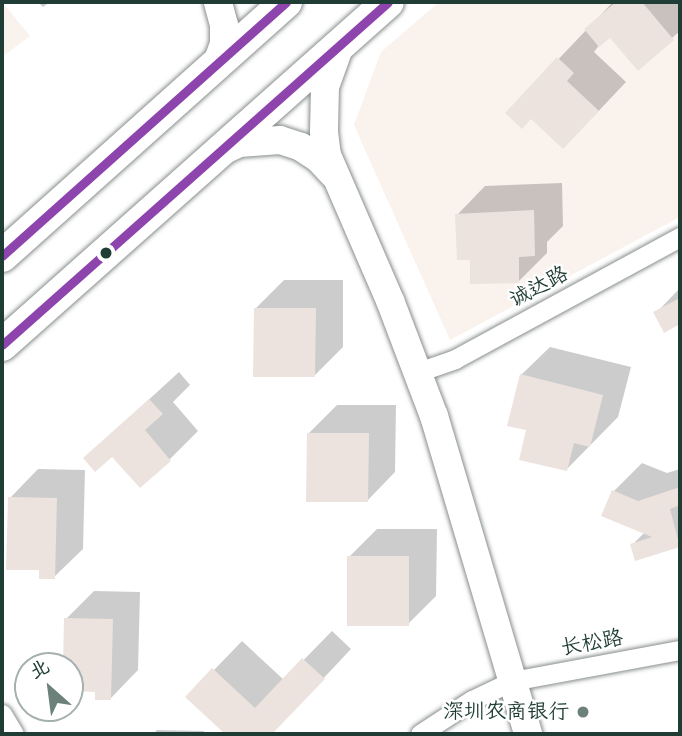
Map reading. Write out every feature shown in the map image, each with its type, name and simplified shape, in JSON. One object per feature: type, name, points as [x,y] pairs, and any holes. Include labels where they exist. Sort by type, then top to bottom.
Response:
[{"type":"main road","points":[[2,256],[286,2]]},
{"type":"main road","points":[[2,345],[388,2]]},
{"type":"street","points":[[217,63],[224,35],[218,2]]},
{"type":"street","points":[[340,45],[330,66],[323,110],[327,155],[434,416],[528,734]]},
{"type":"street","points":[[218,153],[239,143],[280,140],[310,153],[336,177]]},
{"type":"street","name":"诚达路","points":[[418,372],[455,359],[680,237]]},
{"type":"street","name":"长松路","points":[[420,734],[472,700],[512,681],[680,650]]},
{"type":"street","points":[[2,714],[14,734]]},
{"type":"shaded area","points":[[2,2],[30,36],[2,57]]},
{"type":"shaded area","points":[[439,2],[680,2],[680,217],[450,340],[354,125],[381,52]]},
{"type":"building","points":[[616,2],[642,2],[674,40],[638,71],[610,38],[599,47],[584,29]]},
{"type":"building","points":[[557,57],[574,73],[567,81],[599,111],[563,149],[531,119],[522,129],[505,113]]},
{"type":"building","points":[[534,210],[535,256],[519,257],[519,283],[470,284],[470,260],[457,260],[455,214]]},
{"type":"building","points":[[680,298],[680,324],[664,333],[653,312]]},
{"type":"building","points":[[254,308],[316,308],[315,377],[253,377]]},
{"type":"building","points":[[520,374],[603,395],[590,447],[574,443],[567,471],[519,460],[526,430],[507,426]]},
{"type":"building","points":[[149,399],[163,414],[145,430],[171,461],[140,488],[112,457],[95,472],[83,458]]},
{"type":"building","points":[[307,433],[369,433],[368,502],[306,502]]},
{"type":"building","points":[[680,487],[680,505],[670,509],[680,547],[635,561],[630,544],[652,537],[601,516],[612,490],[638,501]]},
{"type":"building","points":[[8,497],[57,498],[55,579],[39,579],[39,570],[6,570]]},
{"type":"building","points":[[347,556],[409,556],[409,626],[347,626]]},
{"type":"building","points":[[64,618],[113,619],[111,700],[95,700],[95,692],[84,692],[84,652],[63,652]]},
{"type":"building","points":[[302,658],[325,679],[272,734],[225,734],[185,697],[212,668],[255,708]]},
{"type":"transit line","points":[[2,256],[286,2]]},
{"type":"transit line","points":[[2,345],[388,2]]},
{"type":"place","name":"深圳农商银行","points":[[583,712]]}]
